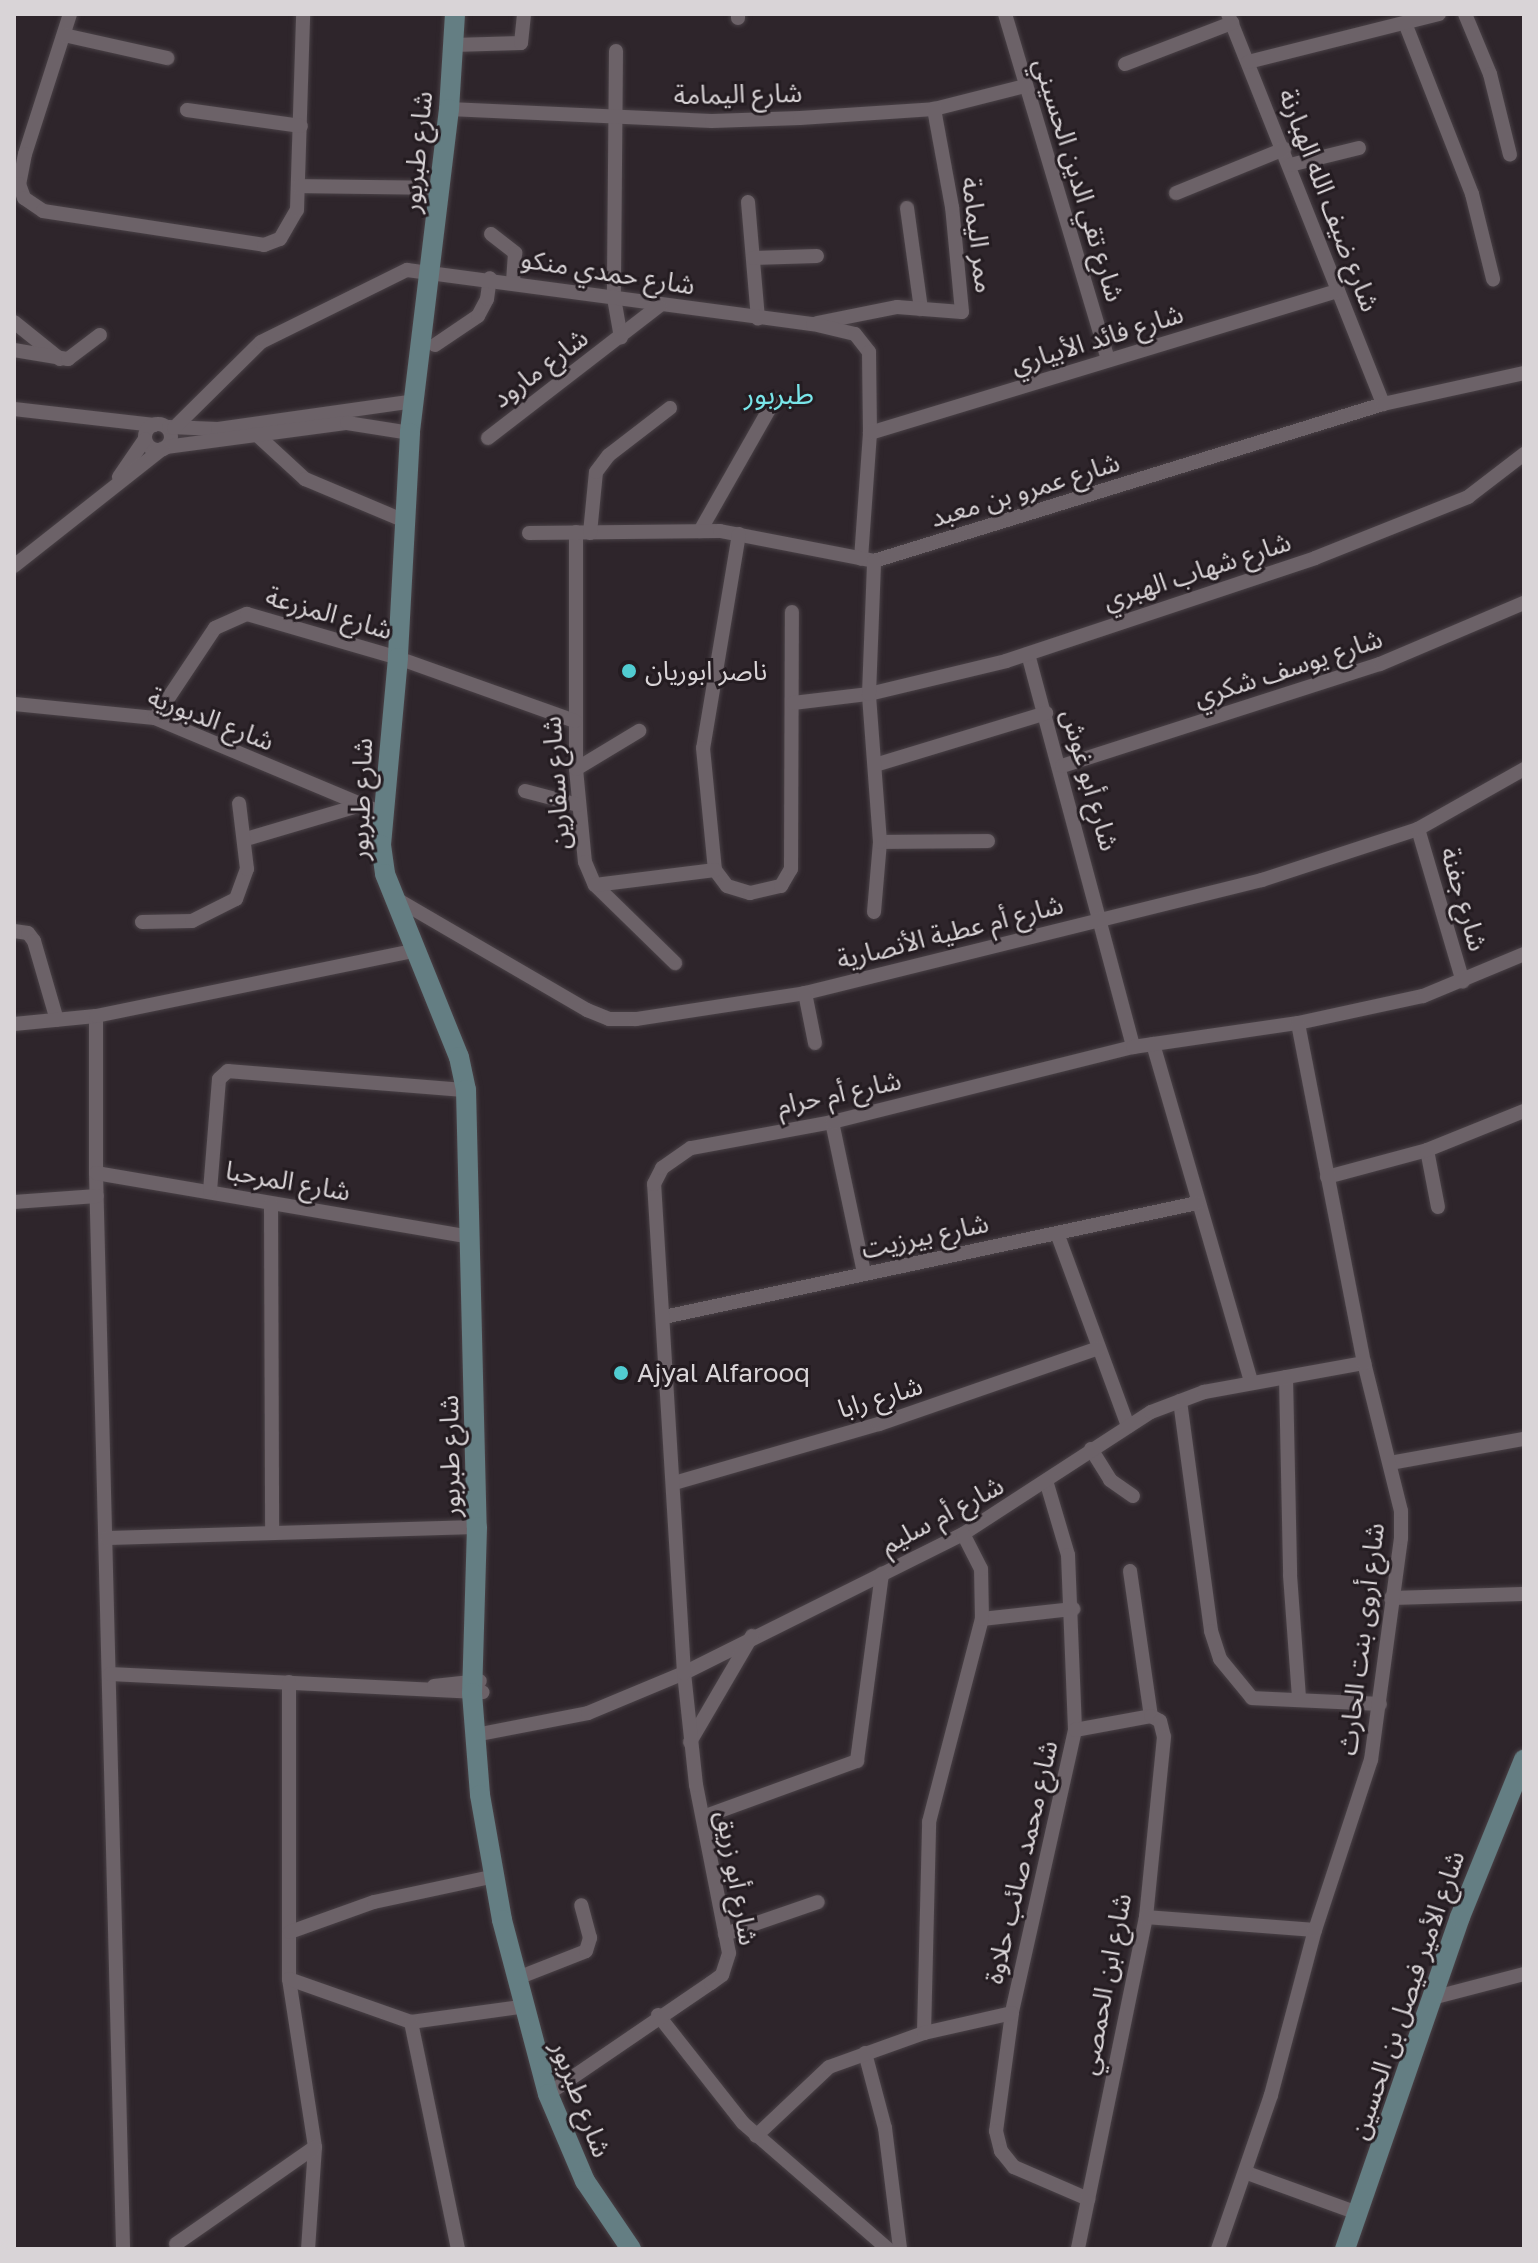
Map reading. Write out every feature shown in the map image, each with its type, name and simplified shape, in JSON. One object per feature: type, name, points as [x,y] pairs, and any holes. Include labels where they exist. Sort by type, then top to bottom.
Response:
[{"type":"street","points":[[70,14],[19,178],[20,189],[37,208],[264,245],[285,233],[297,210],[303,14]]},
{"type":"street","name":"شارع طبربور","points":[[455,14],[449,109],[410,433],[398,658],[382,813],[382,864],[413,951],[459,1057],[466,1090],[477,1527],[474,1621],[481,1738],[494,1869],[521,2007],[548,2094],[585,2181],[631,2249]]},
{"type":"street","points":[[453,45],[521,43],[524,14]]},
{"type":"street","name":"شارع تقي الدين الحسيني","points":[[1005,14],[1108,360]]},
{"type":"street","points":[[1248,62],[1439,14]]},
{"type":"street","points":[[1465,14],[1490,74],[1510,155]]},
{"type":"street","points":[[1125,64],[1230,19]]},
{"type":"street","name":"شارع ضيف الله الهبارنة","points":[[1230,19],[1383,404]]},
{"type":"street","points":[[1405,23],[1472,194],[1493,279]]},
{"type":"street","points":[[64,35],[167,58]]},
{"type":"street","name":"شارع مارود","points":[[616,51],[614,298],[621,337]]},
{"type":"street","name":"شارع اليمامة","points":[[449,109],[617,118],[800,118],[934,109],[1025,86]]},
{"type":"street","name":"ممر اليمامة","points":[[813,324],[874,310],[921,309],[959,315],[964,304],[934,109]]},
{"type":"street","points":[[187,110],[301,126]]},
{"type":"street","points":[[1290,165],[1359,148]]},
{"type":"street","points":[[1176,193],[1284,149]]},
{"type":"street","points":[[299,186],[440,188]]},
{"type":"street","points":[[748,202],[758,319]]},
{"type":"street","points":[[907,208],[921,309]]},
{"type":"street","points":[[491,234],[515,253],[513,282]]},
{"type":"street","points":[[753,258],[817,256]]},
{"type":"street","name":"شارع حمدي منكو","points":[[114,484],[157,431],[261,342],[407,270],[430,269],[659,306],[813,324],[855,334],[869,352],[869,694],[880,842],[874,912]]},
{"type":"street","points":[[435,345],[478,316],[487,299],[490,278]]},
{"type":"street","name":"شارع فائد الأبياري","points":[[870,433],[1338,291]]},
{"type":"street","name":"شارع مارود","points":[[488,438],[659,306]]},
{"type":"street","points":[[14,322],[61,359]]},
{"type":"street","points":[[14,350],[61,359],[75,357],[100,335]]},
{"type":"street","name":"شارع عمرو بن معبد","points":[[529,533],[700,531],[739,534],[868,560],[1383,404],[1524,373]]},
{"type":"street","points":[[14,409],[157,431],[218,429],[414,401]]},
{"type":"street","points":[[700,531],[774,401]]},
{"type":"street","name":"شارع سفارين","points":[[595,885],[583,855],[576,769],[575,721],[583,532],[596,472],[609,455],[670,408]]},
{"type":"street","points":[[157,431],[149,447],[164,448],[360,423],[410,433]]},
{"type":"street","points":[[14,566],[114,484],[164,448],[171,437],[157,431]]},
{"type":"street","points":[[256,434],[305,479],[405,521]]},
{"type":"street","name":"شارع شهاب الهبري","points":[[869,694],[1028,654],[1391,530],[1468,497],[1524,454]]},
{"type":"street","points":[[739,534],[703,748],[715,870],[727,886],[750,893],[774,889],[788,877],[792,612]]},
{"type":"street","name":"شارع يوسف شكري","points":[[1062,766],[1380,664],[1524,603]]},
{"type":"street","name":"شارع المزرعة","points":[[155,718],[215,628],[233,617],[261,615],[398,658],[575,721]]},
{"type":"street","name":"شارع أبو غوش","points":[[1028,654],[1103,919],[1133,1047]]},
{"type":"street","points":[[793,703],[869,694]]},
{"type":"street","name":"شارع الدبورية","points":[[14,704],[155,718],[382,813]]},
{"type":"street","points":[[875,765],[1046,713]]},
{"type":"street","points":[[576,769],[639,731]]},
{"type":"street","name":"شارع أم عطية الأنصارية","points":[[393,897],[609,1019],[805,993],[1262,880],[1418,829],[1524,769]]},
{"type":"street","points":[[525,791],[578,805]]},
{"type":"street","points":[[142,922],[192,921],[236,899],[244,887],[246,839],[239,803]]},
{"type":"street","points":[[246,839],[361,805]]},
{"type":"street","name":"شارع جفنة","points":[[1418,829],[1463,982]]},
{"type":"street","points":[[880,842],[988,841]]},
{"type":"street","points":[[595,885],[715,870]]},
{"type":"street","points":[[595,885],[675,963]]},
{"type":"street","points":[[14,931],[28,933],[34,941],[57,1020]]},
{"type":"street","points":[[14,1024],[96,1016],[413,951]]},
{"type":"street","name":"شارع أم حرام","points":[[684,1673],[654,1184],[662,1168],[691,1148],[832,1122],[1133,1047],[1298,1023],[1423,996],[1463,982],[1524,954]]},
{"type":"street","points":[[805,993],[815,1043]]},
{"type":"street","points":[[96,1016],[96,1173],[123,2248]]},
{"type":"street","name":"شارع أروى بنت الحارث","points":[[1218,2249],[1247,2173],[1315,1930],[1371,1760],[1402,1524],[1364,1363],[1298,1023]]},
{"type":"street","points":[[1153,1044],[1251,1382]]},
{"type":"street","points":[[210,1191],[219,1079],[228,1071],[466,1090]]},
{"type":"street","points":[[1327,1177],[1427,1150],[1524,1111]]},
{"type":"street","points":[[832,1122],[864,1273]]},
{"type":"street","points":[[1427,1150],[1438,1207]]},
{"type":"street","name":"شارع المرحبا","points":[[96,1173],[472,1237]]},
{"type":"street","points":[[14,1202],[97,1196]]},
{"type":"street","name":"شارع بيرزيت","points":[[664,1317],[1197,1203]]},
{"type":"street","points":[[271,1204],[272,1533]]},
{"type":"street","points":[[1057,1233],[1128,1426]]},
{"type":"street","name":"شارع رابا","points":[[674,1483],[893,1419],[1098,1348]]},
{"type":"street","name":"شارع أم سليم","points":[[481,1738],[614,1704],[684,1673],[752,1636],[963,1534],[1047,1484],[1091,1449],[1128,1426],[1180,1401],[1251,1382],[1364,1363]]},
{"type":"street","points":[[1286,1377],[1290,1575],[1299,1699]]},
{"type":"street","points":[[1180,1401],[1214,1643],[1247,1694],[1260,1700],[1380,1704]]},
{"type":"street","points":[[1390,1463],[1524,1439]]},
{"type":"street","points":[[1091,1449],[1110,1480],[1133,1496]]},
{"type":"street","name":"شارع محمد صائب حلاوة","points":[[1047,1484],[1065,1538],[1073,1609],[1075,1730],[1012,2013],[997,2141],[1014,2167],[1088,2199]]},
{"type":"street","points":[[107,1538],[477,1527]]},
{"type":"street","points":[[924,2033],[929,1822],[982,1619],[981,1569],[963,1534]]},
{"type":"street","points":[[1075,1730],[1151,1716],[1130,1571]]},
{"type":"street","points":[[703,1817],[857,1761],[882,1574]]},
{"type":"street","points":[[1391,1598],[1524,1594]]},
{"type":"street","points":[[982,1619],[1073,1609]]},
{"type":"street","points":[[690,1742],[752,1636]]},
{"type":"street","name":"شارع أبو زريق","points":[[548,2094],[658,2015],[722,1975],[729,1953],[690,1742],[684,1673]]},
{"type":"street","points":[[110,1674],[421,1688],[477,1687]]},
{"type":"street","points":[[289,1682],[289,1979],[315,2147],[308,2249]]},
{"type":"street","name":"شارع ابن الحمصي","points":[[1078,2249],[1146,1917],[1163,1727],[1151,1716]]},
{"type":"street","name":"شارع الأمير فيصل بن الحسين","points":[[1345,2249],[1360,2214],[1486,1846],[1524,1759]]},
{"type":"street","points":[[290,1932],[374,1902],[494,1869]]},
{"type":"street","points":[[725,1934],[818,1902]]},
{"type":"street","points":[[515,1979],[586,1951],[590,1938],[581,1905]]},
{"type":"street","points":[[1146,1917],[1315,1930]]},
{"type":"street","points":[[1432,1998],[1524,1974]]},
{"type":"street","points":[[289,1979],[411,2022],[521,2007]]},
{"type":"street","points":[[756,2136],[815,2077],[865,2053],[924,2033],[1012,2013]]},
{"type":"street","points":[[658,2015],[756,2136],[888,2249]]},
{"type":"street","points":[[411,2022],[458,2249]]},
{"type":"street","points":[[865,2053],[885,2128],[900,2249]]},
{"type":"street","points":[[176,2244],[315,2147]]},
{"type":"street","points":[[1247,2173],[1360,2214]]},
{"type":"place","name":"ناصر ابوريان","points":[[629,671]]},
{"type":"place","name":"Ajyal Alfarooq","points":[[621,1373]]},
{"type":"district","name":"طبربور","points":[[779,394]]}]
